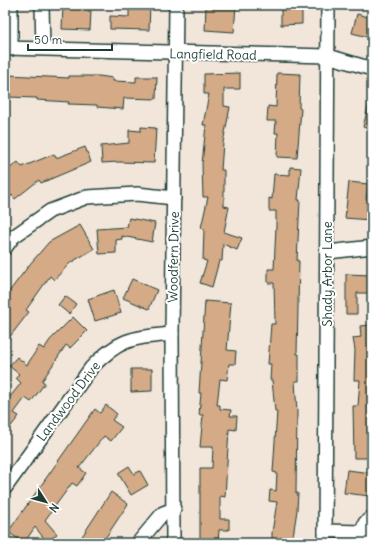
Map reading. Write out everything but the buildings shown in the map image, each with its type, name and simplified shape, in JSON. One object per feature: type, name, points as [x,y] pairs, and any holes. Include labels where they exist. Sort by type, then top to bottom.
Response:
[{"type":"street","points":[[8,49],[11,5]]},
{"type":"street","points":[[42,5],[43,48]]},
{"type":"street","name":"Woodfern Drive","points":[[173,543],[172,334],[176,5]]},
{"type":"street","name":"Shady Arbor Lane","points":[[325,537],[328,252],[328,5]]},
{"type":"street","name":"Langfield Road","points":[[8,49],[43,48],[176,53],[328,56],[372,69]]},
{"type":"street","points":[[5,248],[13,237],[50,211],[88,197],[137,194],[174,198]]},
{"type":"street","points":[[328,252],[372,247]]},
{"type":"street","name":"Landwood Drive","points":[[5,488],[91,368],[105,353],[120,343],[134,338],[172,334]]},
{"type":"street","points":[[138,543],[163,513],[174,509]]},
{"type":"street","points":[[325,537],[365,537],[365,523],[372,518]]}]
